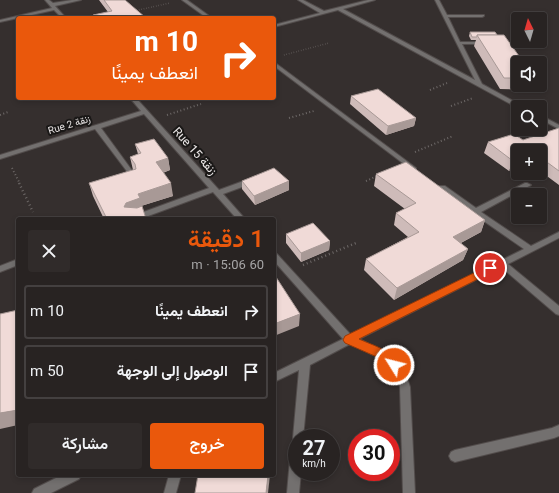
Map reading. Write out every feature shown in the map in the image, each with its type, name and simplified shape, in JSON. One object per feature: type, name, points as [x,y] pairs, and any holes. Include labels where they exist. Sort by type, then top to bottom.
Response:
[{"type":"street","points":[[47,0],[62,16]]},
{"type":"street","points":[[51,5],[80,0]]},
{"type":"street","points":[[184,0],[207,16]]},
{"type":"street","points":[[300,0],[324,13]]},
{"type":"street","points":[[276,25],[372,0]]},
{"type":"street","points":[[437,0],[480,85]]},
{"type":"street","points":[[23,16],[55,9]]},
{"type":"street","points":[[339,9],[511,102]]},
{"type":"street","points":[[444,16],[482,16]]},
{"type":"street","points":[[0,21],[16,18]]},
{"type":"street","points":[[458,43],[494,43]]},
{"type":"street","points":[[276,66],[419,172]]},
{"type":"street","name":"Rue 15 زنقة","points":[[135,100],[239,217]]},
{"type":"street","name":"Rue 2 زنقة","points":[[3,156],[144,112]]},
{"type":"street","points":[[547,121],[559,127]]},
{"type":"street","points":[[97,127],[134,177]]},
{"type":"street","points":[[139,217],[255,179]]},
{"type":"street","points":[[437,185],[530,249]]},
{"type":"street","points":[[475,212],[527,185]]},
{"type":"street","points":[[276,377],[559,235]]},
{"type":"street","points":[[276,258],[348,340],[380,354],[394,365],[402,375],[405,387],[409,493]]},
{"type":"street","points":[[0,269],[16,263]]},
{"type":"street","points":[[501,263],[559,311]]},
{"type":"street","points":[[299,429],[305,363]]},
{"type":"street","points":[[455,456],[554,434],[559,430]]},
{"type":"street","points":[[38,493],[56,488],[71,477]]},
{"type":"street","points":[[170,493],[174,477]]},
{"type":"street","points":[[293,493],[294,481]]},
{"type":"path","points":[[131,12],[174,2]]},
{"type":"path","points":[[281,55],[329,43]]},
{"type":"path","points":[[152,120],[200,104]]},
{"type":"path","points":[[289,118],[330,106]]},
{"type":"path","points":[[0,115],[8,112]]},
{"type":"path","points":[[400,158],[453,136]]},
{"type":"path","points":[[3,156],[33,212]]},
{"type":"path","points":[[366,181],[379,175]]},
{"type":"path","points":[[288,272],[356,243]]},
{"type":"building","points":[[104,0],[125,0],[144,16],[93,15],[112,11]]},
{"type":"building","points":[[470,32],[495,32],[497,35],[477,35],[477,37],[472,37]]},
{"type":"building","points":[[477,35],[504,35],[511,45],[511,48],[513,48],[519,56],[511,56],[511,78],[504,78]]},
{"type":"building","points":[[378,89],[416,118],[388,126],[351,96]]},
{"type":"building","points":[[559,128],[559,171],[547,162],[547,144],[511,144],[511,159],[488,142],[511,135],[517,136],[523,140],[535,136],[547,136],[547,132]]},
{"type":"building","points":[[154,139],[168,158],[156,162],[171,183],[138,194],[140,198],[126,203],[124,207],[137,208],[142,206],[145,217],[106,217],[89,183],[136,169],[135,164],[130,157],[141,153],[135,144]]},
{"type":"building","points":[[406,162],[485,220],[453,237],[468,249],[397,288],[366,259],[419,232],[396,213],[416,203],[376,174]]},
{"type":"building","points":[[274,168],[289,181],[254,196],[242,181]]},
{"type":"building","points":[[313,223],[330,241],[301,253],[286,234]]},
{"type":"building","points":[[276,277],[300,314],[276,323]]},
{"type":"building","points":[[16,310],[16,410],[0,413],[0,314]]},
{"type":"building","points":[[198,477],[268,477],[266,493],[195,493]]},
{"type":"route","points":[[394,365],[380,354],[348,340],[490,268]]}]
